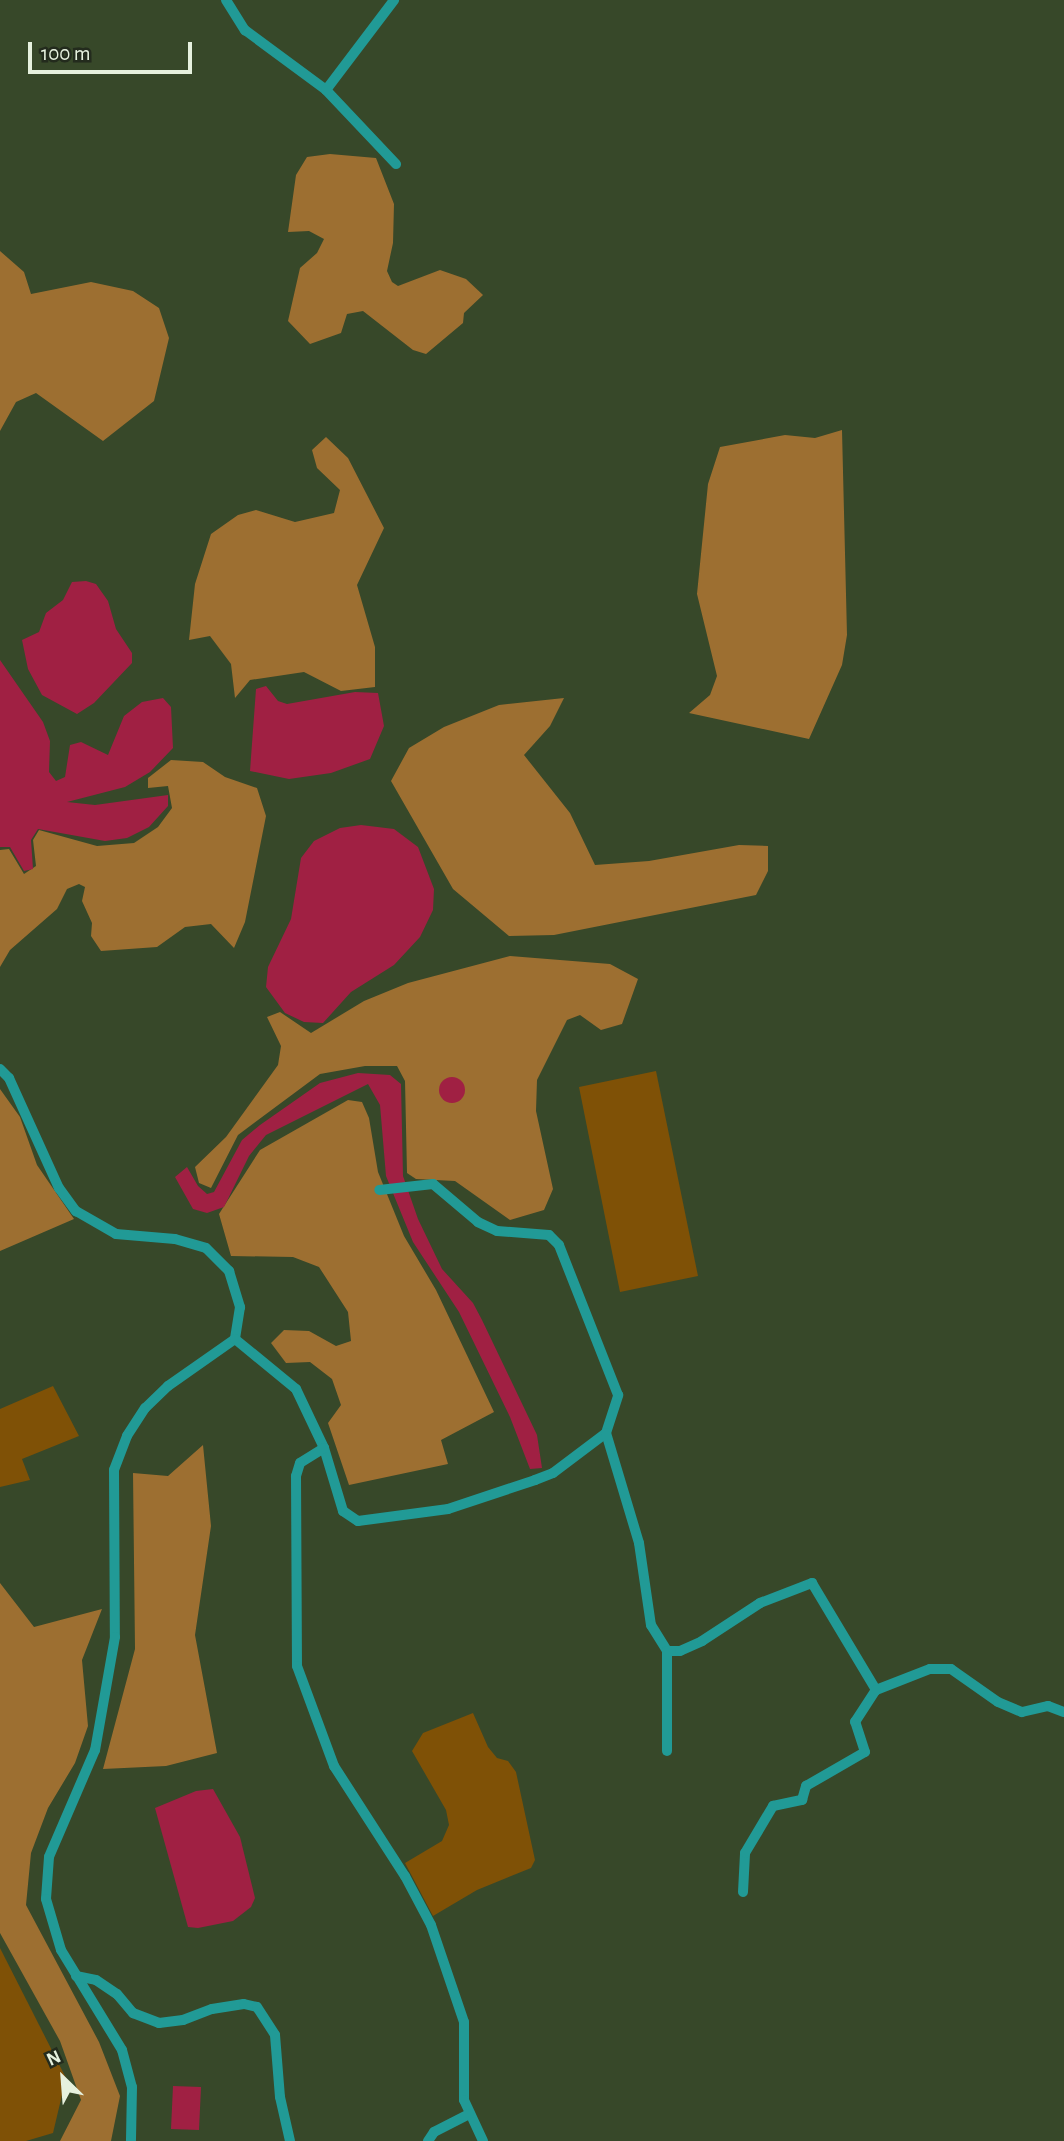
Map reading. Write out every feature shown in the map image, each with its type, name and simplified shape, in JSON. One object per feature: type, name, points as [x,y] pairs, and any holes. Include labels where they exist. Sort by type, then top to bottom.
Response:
[{"type":"street","points":[[226,0],[245,30],[326,90],[396,164]]},
{"type":"street","points":[[326,90],[394,0]]},
{"type":"street","points":[[0,1069],[9,1078],[59,1188],[76,1211],[116,1234],[175,1239],[206,1248],[229,1272],[240,1307],[235,1339],[168,1386],[145,1408],[127,1436],[114,1470],[115,1637],[95,1750],[49,1857],[46,1899],[61,1950],[122,2050],[132,2087],[131,2141]]},
{"type":"street","points":[[379,1190],[433,1185],[478,1222],[497,1231],[549,1235],[559,1245],[618,1395],[606,1433],[639,1543],[651,1625],[667,1651],[667,1751]]},
{"type":"street","points":[[235,1339],[296,1389],[324,1448],[343,1511],[358,1521],[448,1509],[535,1480],[570,1461],[606,1433]]},
{"type":"street","points":[[324,1448],[300,1463],[296,1476],[297,1666],[334,1766],[405,1876],[431,1925],[464,2022],[463,2086],[469,2115],[483,2141]]},
{"type":"street","points":[[667,1651],[680,1651],[702,1642],[760,1602],[812,1583],[876,1690]]},
{"type":"street","points":[[743,1892],[745,1853],[774,1806],[802,1800],[806,1786],[865,1752],[855,1722],[876,1690],[930,1669],[951,1669],[998,1702],[1022,1712],[1048,1706],[1064,1712]]},
{"type":"street","points":[[76,1976],[96,1980],[117,1994],[133,2013],[159,2023],[183,2020],[212,2009],[244,2004],[257,2007],[275,2035],[280,2098],[290,2141]]},
{"type":"street","points":[[428,2141],[434,2132],[469,2115]]},
{"type":"shaded area","points":[[330,154],[376,158],[394,204],[393,243],[387,271],[392,282],[398,286],[440,270],[466,279],[483,295],[464,313],[463,323],[426,354],[413,350],[363,311],[347,314],[341,333],[310,344],[288,321],[300,268],[317,253],[324,239],[309,231],[288,232],[296,175],[307,157]]},
{"type":"shaded area","points":[[0,251],[24,272],[31,294],[91,282],[133,291],[159,308],[169,338],[154,401],[103,441],[36,393],[16,402],[0,431]]},
{"type":"shaded area","points":[[842,430],[847,635],[842,665],[809,739],[689,713],[710,695],[717,676],[697,594],[708,484],[720,447],[785,435],[815,438]]},
{"type":"shaded area","points":[[326,437],[348,458],[384,528],[357,585],[375,647],[375,687],[341,691],[304,672],[250,680],[235,698],[231,664],[210,636],[189,640],[195,584],[211,534],[238,515],[256,510],[295,522],[334,513],[340,490],[317,468],[312,450]]},
{"type":"shaded area","points":[[86,581],[96,584],[108,601],[116,629],[132,653],[132,663],[94,703],[77,714],[42,695],[28,669],[22,640],[39,632],[46,613],[63,600],[72,582]]},
{"type":"shaded area","points":[[0,660],[43,722],[50,741],[49,772],[56,781],[65,777],[70,745],[81,742],[108,755],[124,716],[142,702],[163,698],[171,707],[173,748],[150,772],[125,787],[67,802],[95,805],[168,795],[168,806],[149,827],[127,838],[105,841],[38,829],[31,840],[33,869],[24,871],[10,847],[0,847]]},
{"type":"shaded area","points":[[266,686],[278,701],[287,704],[355,692],[378,693],[384,726],[370,759],[331,773],[289,779],[250,771],[256,689]]},
{"type":"shaded area","points":[[564,698],[550,726],[524,755],[570,813],[595,865],[649,861],[739,845],[768,846],[768,871],[756,895],[554,935],[509,936],[453,889],[391,781],[409,748],[444,727],[499,705]]},
{"type":"shaded area","points":[[171,760],[203,762],[225,777],[257,788],[266,816],[245,922],[234,948],[211,924],[185,927],[157,947],[101,951],[91,936],[92,923],[82,901],[85,887],[79,884],[67,889],[57,909],[10,950],[0,967],[0,850],[9,849],[24,874],[36,866],[33,840],[39,830],[97,846],[134,843],[158,827],[172,808],[168,786],[148,788],[148,778]]},
{"type":"shaded area","points":[[361,825],[394,829],[418,847],[434,889],[433,910],[420,937],[394,965],[351,992],[323,1023],[304,1022],[285,1013],[266,987],[268,967],[291,919],[301,858],[314,841],[340,828]]},
{"type":"shaded area","points":[[510,956],[610,964],[638,979],[622,1024],[601,1030],[580,1015],[567,1020],[537,1080],[536,1111],[553,1189],[544,1210],[510,1220],[455,1181],[416,1179],[407,1173],[405,1081],[397,1066],[365,1066],[320,1074],[238,1135],[211,1188],[199,1183],[195,1167],[226,1137],[278,1065],[281,1046],[267,1017],[280,1012],[311,1033],[364,1001],[408,983]]},
{"type":"shaded area","points":[[656,1071],[698,1276],[620,1292],[579,1087]]},
{"type":"shaded area","points":[[358,1073],[390,1075],[401,1084],[403,1176],[418,1219],[442,1269],[473,1303],[482,1320],[537,1435],[542,1468],[530,1469],[510,1417],[459,1312],[413,1242],[386,1176],[380,1105],[368,1084],[266,1135],[249,1156],[224,1207],[207,1213],[193,1209],[175,1177],[187,1167],[198,1186],[207,1194],[214,1192],[242,1140],[260,1125],[320,1083]]},
{"type":"shaded area","points":[[452,1077],[461,1081],[465,1090],[461,1099],[452,1103],[443,1099],[439,1090],[443,1081]]},
{"type":"shaded area","points":[[0,1089],[20,1117],[37,1165],[74,1219],[0,1251]]},
{"type":"shaded area","points":[[348,1100],[362,1102],[369,1118],[378,1172],[404,1236],[436,1290],[494,1412],[441,1440],[448,1464],[349,1485],[328,1423],[341,1405],[332,1379],[310,1362],[286,1363],[271,1343],[284,1330],[309,1331],[336,1346],[351,1341],[348,1312],[319,1267],[293,1257],[231,1256],[219,1214],[260,1150]]},
{"type":"shaded area","points":[[53,1386],[79,1436],[22,1459],[30,1480],[0,1487],[0,1409]]},
{"type":"shaded area","points":[[203,1445],[211,1526],[195,1635],[217,1753],[166,1766],[103,1769],[135,1649],[133,1473],[168,1476]]},
{"type":"shaded area","points":[[0,1583],[34,1627],[102,1609],[82,1660],[88,1726],[75,1763],[48,1808],[31,1853],[26,1905],[99,2042],[120,2096],[111,2141],[60,2141],[81,2100],[60,2041],[0,1933]]},
{"type":"shaded area","points":[[473,1713],[488,1747],[497,1758],[508,1761],[516,1772],[535,1860],[531,1868],[477,1890],[433,1916],[405,1863],[442,1841],[449,1825],[446,1810],[412,1751],[423,1733]]},
{"type":"shaded area","points":[[213,1789],[240,1837],[255,1898],[251,1907],[233,1921],[198,1928],[188,1927],[155,1808],[196,1791]]},
{"type":"shaded area","points":[[0,1948],[66,2078],[53,2133],[26,2141],[0,2141]]},
{"type":"shaded area","points":[[173,2086],[201,2087],[199,2130],[171,2129]]}]
